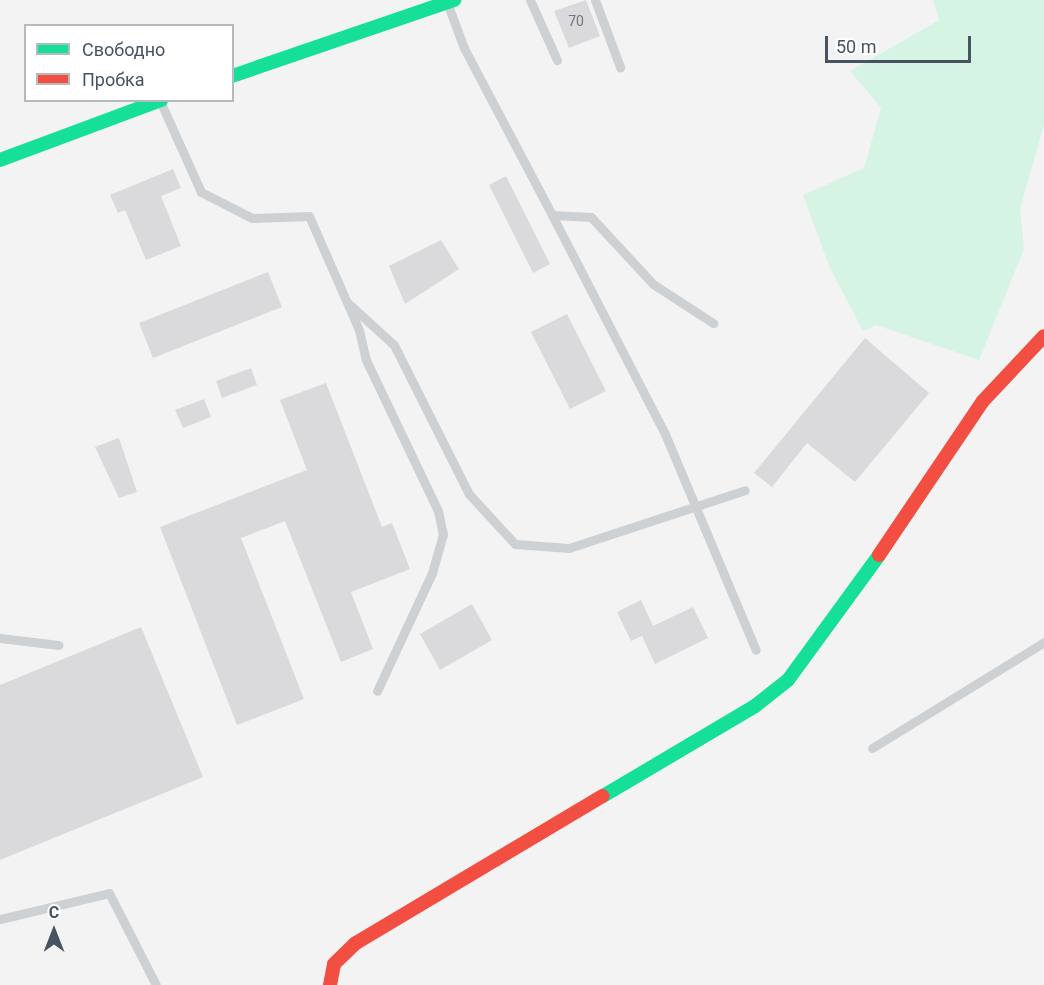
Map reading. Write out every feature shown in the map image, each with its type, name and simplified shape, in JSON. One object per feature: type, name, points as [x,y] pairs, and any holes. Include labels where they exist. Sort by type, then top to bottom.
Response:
[{"type":"street","points":[[234,75],[451,1]]},
{"type":"street","points":[[0,160],[157,102]]},
{"type":"street","points":[[330,985],[334,964],[356,943],[755,706],[788,680],[813,651],[983,401],[1044,336]]},
{"type":"lane","points":[[530,0],[557,60]]},
{"type":"lane","points":[[595,0],[620,67]]},
{"type":"lane","points":[[451,1],[464,48],[665,434],[756,650]]},
{"type":"lane","points":[[160,102],[201,192],[252,218],[309,216],[347,302],[366,360],[438,511],[443,534],[432,573],[378,691]]},
{"type":"lane","points":[[552,215],[591,217],[653,284],[713,323]]},
{"type":"lane","points":[[347,302],[394,345],[469,494],[515,544],[568,548],[745,490]]},
{"type":"lane","points":[[0,638],[59,645]]},
{"type":"lane","points":[[872,748],[1044,642]]},
{"type":"lane","points":[[0,919],[109,893],[156,985]]},
{"type":"green space","points":[[933,0],[1044,0],[1044,125],[1020,209],[1024,249],[979,360],[876,325],[863,331],[830,268],[803,195],[864,168],[881,108],[850,71],[939,20]]},
{"type":"building","points":[[586,0],[600,36],[569,48],[554,11]]},
{"type":"building","points":[[173,169],[181,188],[161,196],[181,246],[146,260],[125,210],[118,213],[110,195]]},
{"type":"building","points":[[506,176],[550,264],[533,273],[489,185]]},
{"type":"building","points":[[441,240],[459,269],[405,304],[389,266]]},
{"type":"building","points":[[268,272],[282,307],[153,358],[139,323]]},
{"type":"building","points":[[567,314],[606,391],[570,409],[531,332]]},
{"type":"building","points":[[865,338],[929,393],[855,482],[807,443],[772,487],[754,473]]},
{"type":"building","points":[[251,368],[257,385],[222,398],[216,381]]},
{"type":"building","points":[[326,383],[382,527],[392,523],[410,569],[351,592],[373,649],[341,662],[285,521],[241,538],[304,699],[237,725],[160,527],[307,470],[280,400]]},
{"type":"building","points":[[204,399],[211,417],[183,428],[175,410]]},
{"type":"building","points":[[119,438],[137,492],[119,498],[95,447]]},
{"type":"building","points":[[641,600],[653,626],[693,607],[708,638],[655,664],[642,636],[631,641],[617,612]]},
{"type":"building","points":[[472,604],[492,640],[440,670],[420,634]]},
{"type":"building","points":[[141,627],[203,777],[0,860],[0,685]]},
{"type":"traffic: fast","points":[[234,75],[454,0]]},
{"type":"traffic: fast","points":[[0,160],[156,102]]},
{"type":"traffic: fast","points":[[603,796],[755,706],[788,680],[879,555]]},
{"type":"traffic: jam","points":[[879,555],[983,401],[1044,336]]},
{"type":"traffic: jam","points":[[330,985],[334,964],[356,943],[603,796]]}]
